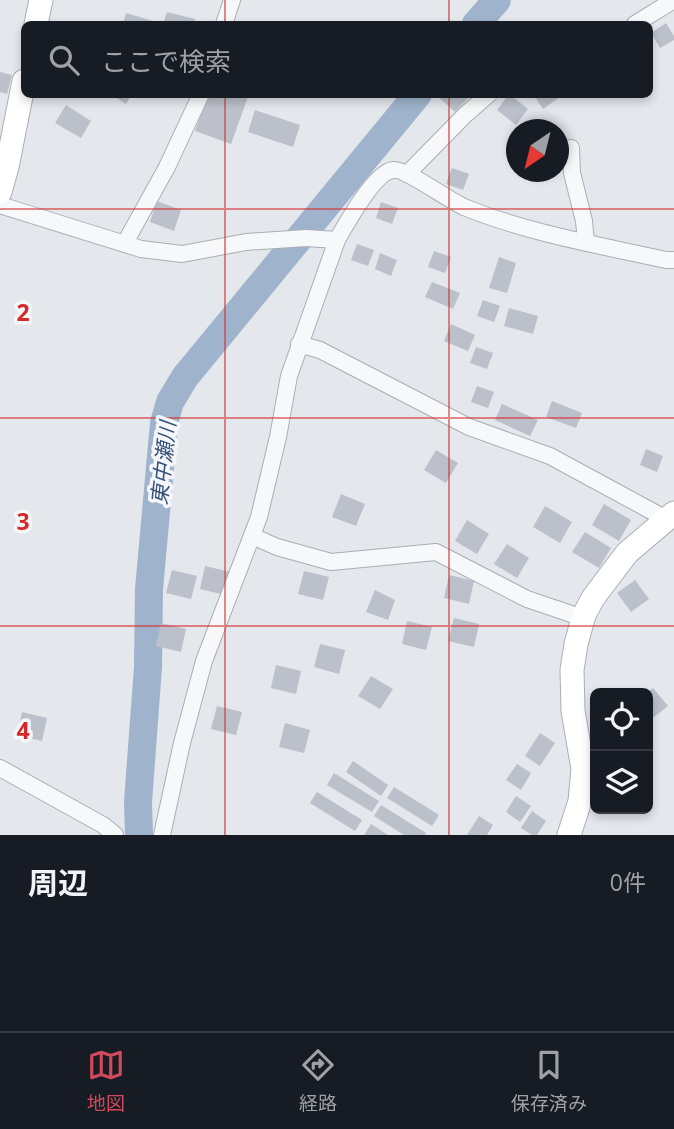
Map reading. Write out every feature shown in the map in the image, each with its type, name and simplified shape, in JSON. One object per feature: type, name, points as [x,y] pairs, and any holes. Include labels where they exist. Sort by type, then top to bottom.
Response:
[{"type":"street","points":[[37,21],[41,0]]},
{"type":"street","points":[[225,21],[232,0]]},
{"type":"street","points":[[640,21],[674,0]]},
{"type":"street","points":[[0,192],[21,95]]},
{"type":"street","points":[[125,243],[167,167],[199,98]]},
{"type":"street","points":[[407,174],[484,98]]},
{"type":"street","points":[[571,148],[572,173],[586,242]]},
{"type":"street","points":[[162,835],[204,660],[259,517],[289,376],[299,344],[337,240],[378,177],[395,169],[452,202],[481,214],[553,235],[674,260]]},
{"type":"street","points":[[0,205],[141,249],[182,254],[246,242],[337,240]]},
{"type":"street","points":[[299,344],[320,350],[469,427],[550,456],[668,518],[627,553],[593,598],[583,618],[572,670],[573,711],[583,769],[580,801],[569,835]]},
{"type":"street","points":[[252,536],[277,547],[331,562],[436,552],[527,599],[583,618]]},
{"type":"street","points":[[0,768],[103,825],[115,835]]},
{"type":"building","points":[[167,12],[195,19],[195,21],[164,21]]},
{"type":"building","points":[[126,13],[153,21],[124,21]]},
{"type":"building","points":[[666,23],[674,40],[660,48],[653,32]]},
{"type":"building","points":[[0,72],[12,75],[7,94],[0,92]]},
{"type":"building","points":[[116,98],[130,98],[126,104]]},
{"type":"building","points":[[207,98],[248,98],[231,144],[195,131]]},
{"type":"building","points":[[439,98],[468,98],[455,112]]},
{"type":"building","points":[[506,98],[514,98],[528,109],[520,119],[508,119],[497,110]]},
{"type":"building","points":[[536,98],[559,98],[543,109]]},
{"type":"building","points":[[66,105],[91,121],[81,138],[55,123]]},
{"type":"building","points":[[255,110],[300,125],[293,147],[248,132]]},
{"type":"building","points":[[452,168],[469,174],[463,190],[446,184]]},
{"type":"building","points":[[157,201],[181,210],[174,231],[150,222]]},
{"type":"building","points":[[381,202],[398,208],[392,224],[376,218]]},
{"type":"building","points":[[357,244],[374,250],[368,266],[351,260]]},
{"type":"building","points":[[434,251],[451,257],[445,273],[428,267]]},
{"type":"building","points":[[380,253],[397,260],[391,276],[375,269]]},
{"type":"building","points":[[499,257],[516,263],[507,293],[489,288]]},
{"type":"building","points":[[432,282],[460,293],[453,309],[425,297]]},
{"type":"building","points":[[483,300],[500,306],[494,322],[477,316]]},
{"type":"building","points":[[509,308],[538,316],[533,334],[504,326]]},
{"type":"building","points":[[451,324],[475,335],[468,351],[444,341]]},
{"type":"building","points":[[476,347],[493,353],[487,369],[470,363]]},
{"type":"building","points":[[477,386],[494,392],[488,408],[471,402]]},
{"type":"building","points":[[552,401],[582,413],[576,428],[546,417]]},
{"type":"building","points":[[502,404],[538,420],[530,436],[495,420]]},
{"type":"building","points":[[646,449],[663,456],[657,472],[640,465]]},
{"type":"building","points":[[436,450],[458,463],[446,483],[424,470]]},
{"type":"building","points":[[341,494],[365,504],[356,526],[332,517]]},
{"type":"building","points":[[604,504],[631,520],[619,541],[592,525]]},
{"type":"building","points":[[545,506],[572,522],[560,543],[533,527]]},
{"type":"building","points":[[467,520],[489,534],[477,554],[455,541]]},
{"type":"building","points":[[585,532],[611,548],[599,568],[572,552]]},
{"type":"building","points":[[507,544],[529,558],[517,578],[494,564]]},
{"type":"building","points":[[205,566],[230,572],[225,595],[200,589]]},
{"type":"building","points":[[172,570],[197,576],[191,599],[166,593]]},
{"type":"building","points":[[304,571],[329,577],[323,600],[298,594]]},
{"type":"building","points":[[449,575],[474,581],[469,604],[444,598]]},
{"type":"building","points":[[635,580],[649,599],[631,612],[617,593]]},
{"type":"building","points":[[375,590],[395,600],[388,620],[366,612]]},
{"type":"building","points":[[454,618],[479,624],[474,647],[448,641]]},
{"type":"building","points":[[407,621],[432,627],[426,650],[402,644]]},
{"type":"building","points":[[161,623],[186,629],[181,652],[156,646]]},
{"type":"building","points":[[320,644],[345,650],[339,674],[314,667]]},
{"type":"building","points":[[276,665],[301,671],[296,694],[271,688]]},
{"type":"building","points":[[371,676],[393,689],[380,709],[358,696]]},
{"type":"building","points":[[653,688],[668,706],[653,718]]},
{"type":"building","points":[[217,706],[242,712],[236,735],[211,729]]},
{"type":"building","points":[[22,712],[47,718],[42,741],[17,735]]},
{"type":"building","points":[[285,723],[310,730],[304,753],[279,747]]},
{"type":"building","points":[[540,733],[555,743],[540,766],[525,756]]},
{"type":"building","points":[[353,761],[388,785],[381,796],[346,772]]},
{"type":"building","points":[[517,764],[531,773],[521,790],[506,780]]},
{"type":"building","points":[[334,773],[379,801],[372,812],[327,785]]},
{"type":"building","points":[[394,787],[439,815],[432,826],[387,798]]},
{"type":"building","points":[[317,792],[362,820],[355,831],[310,803]]},
{"type":"building","points":[[516,796],[531,806],[520,822],[506,812]]},
{"type":"building","points":[[381,805],[426,833],[425,835],[404,835],[374,816]]},
{"type":"building","points":[[532,811],[546,821],[537,835],[521,828]]},
{"type":"building","points":[[479,816],[493,825],[487,835],[467,835]]},
{"type":"building","points":[[371,824],[388,835],[364,835]]},
{"type":"waterway","name":"東中瀬川","points":[[479,21],[497,0]]},
{"type":"waterway","name":"東中瀬川","points":[[139,835],[138,802],[148,667],[149,589],[164,423],[170,402],[185,377],[415,98]]}]
